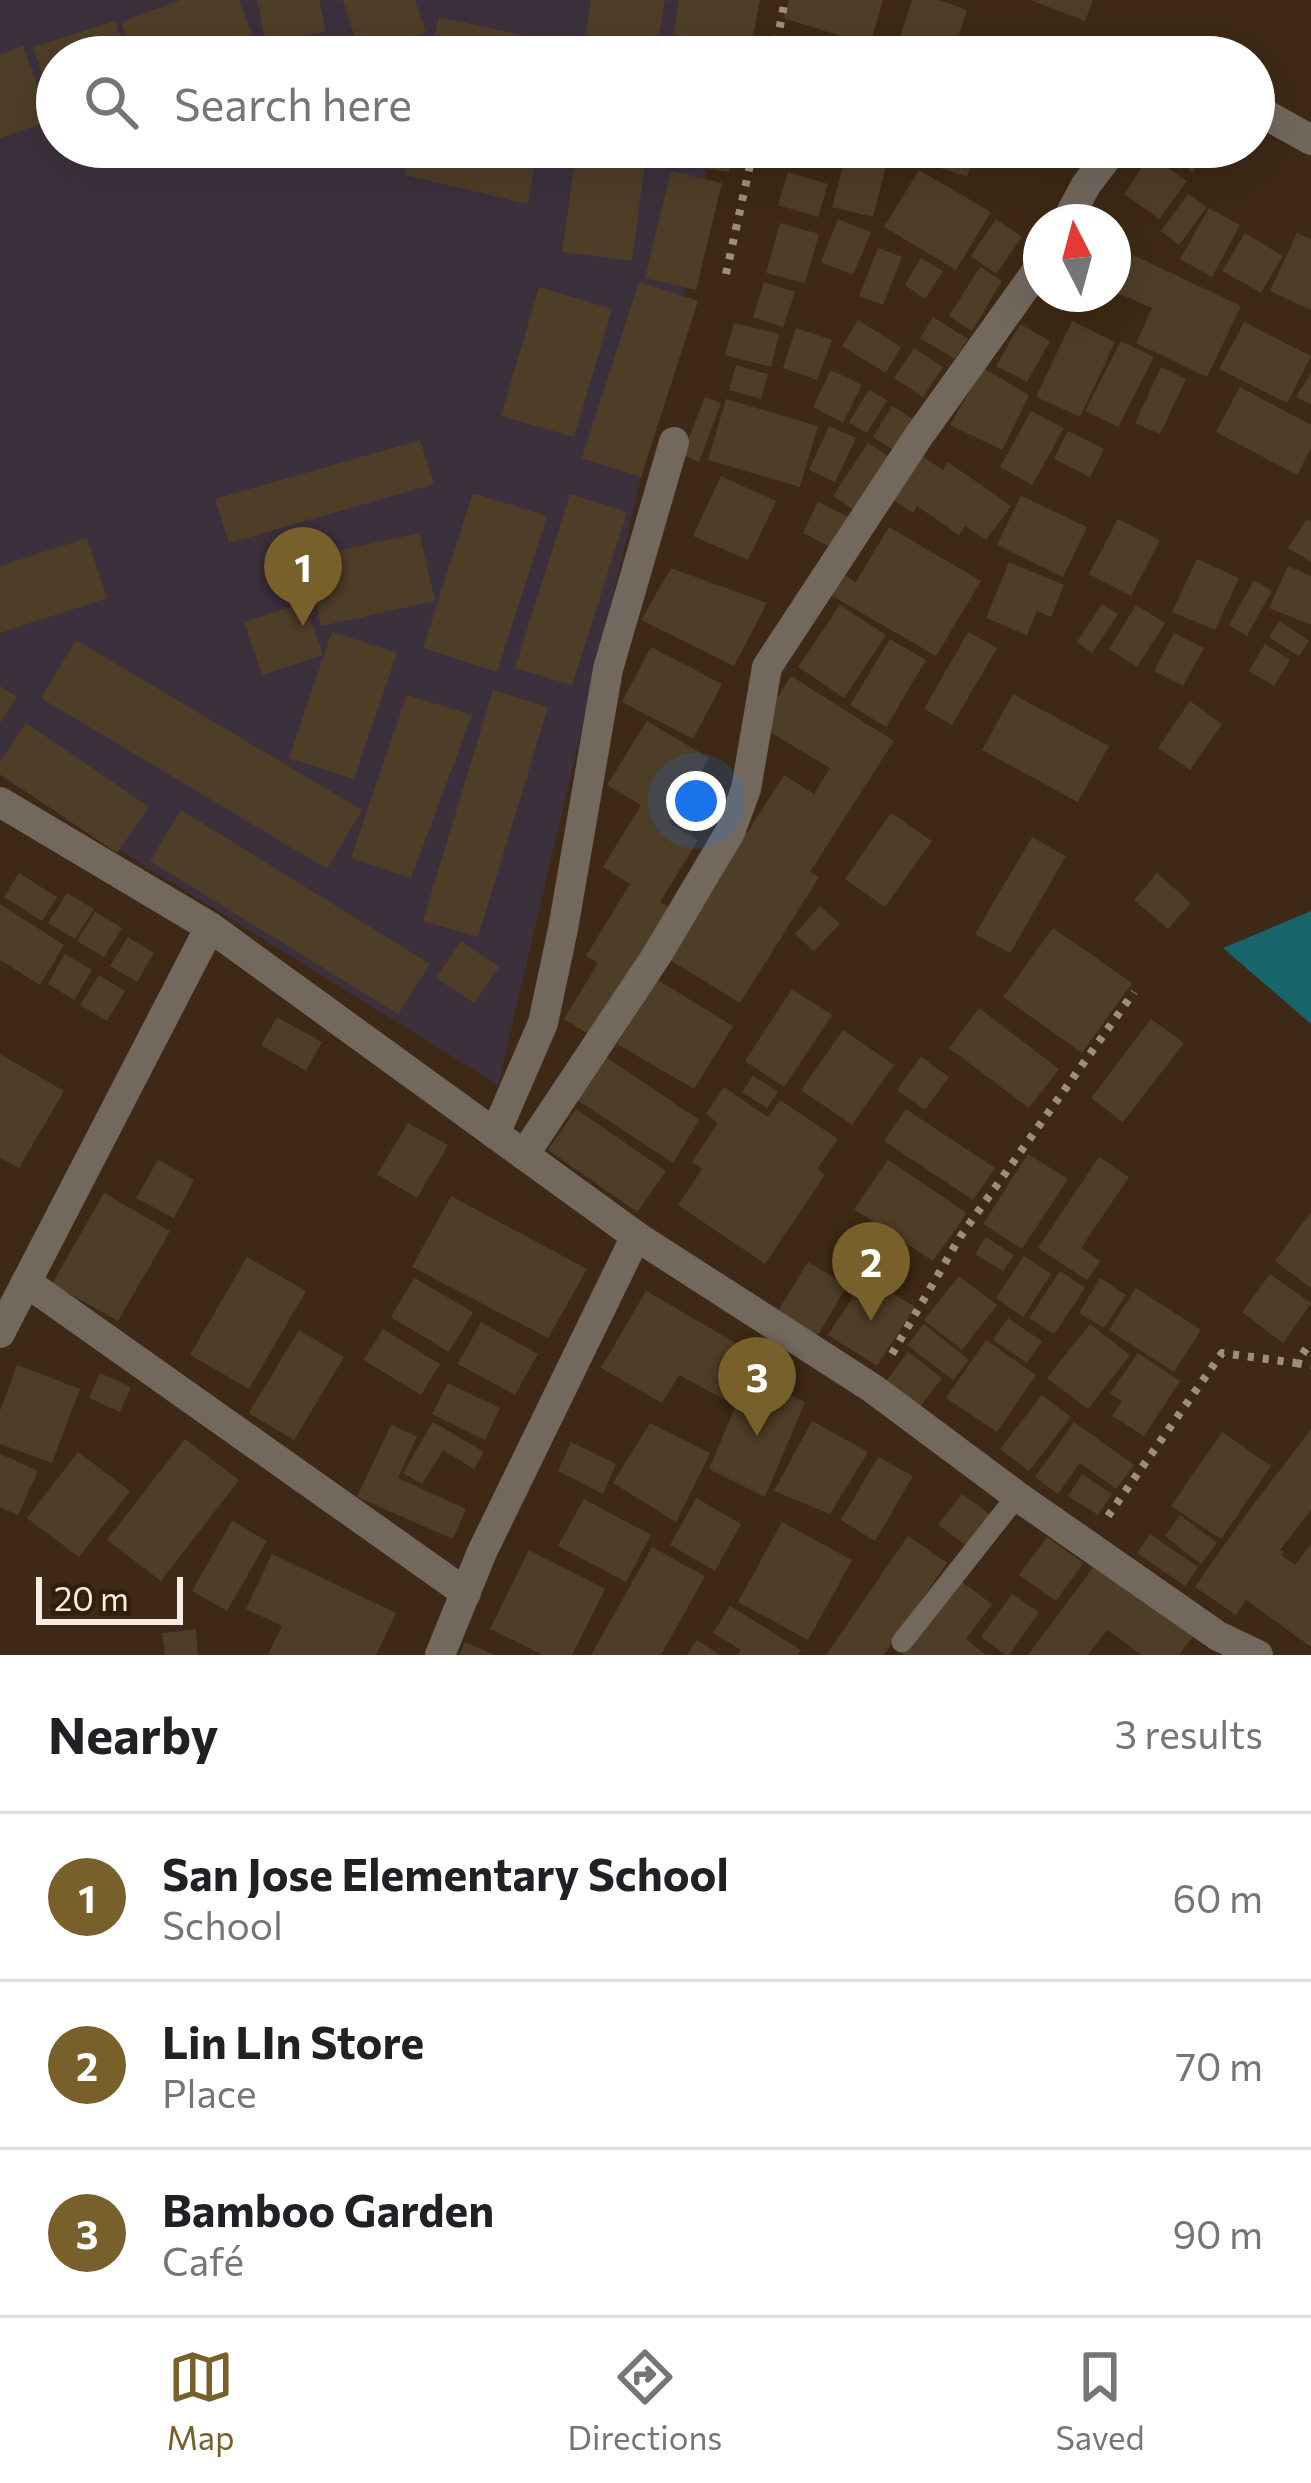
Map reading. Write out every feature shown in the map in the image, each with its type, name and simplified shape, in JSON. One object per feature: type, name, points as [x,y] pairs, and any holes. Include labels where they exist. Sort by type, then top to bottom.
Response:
[{"type":"street","points":[[1275,120],[1311,140]]},
{"type":"street","points":[[1075,204],[1099,168]]},
{"type":"street","points":[[524,1155],[657,955],[730,832],[746,789],[767,668],[918,437],[1023,290]]},
{"type":"street","points":[[495,1134],[543,1023],[608,669],[674,442]]},
{"type":"street","points":[[0,802],[210,927],[636,1237],[872,1388],[1089,1544],[1213,1646],[1258,1655]]},
{"type":"street","points":[[0,1333],[210,927]]},
{"type":"street","points":[[440,1655],[482,1552],[636,1237]]},
{"type":"street","points":[[26,1282],[466,1593]]},
{"type":"lane","points":[[902,1642],[1017,1496]]},
{"type":"path","points":[[778,36],[785,0]]},
{"type":"path","points":[[726,274],[749,168]]},
{"type":"path","points":[[872,1388],[960,1237],[1134,992]]},
{"type":"path","points":[[1296,1363],[1311,1342]]},
{"type":"path","points":[[1089,1544],[1222,1353],[1311,1366]]},
{"type":"shaded area","points":[[0,0],[718,0],[715,36],[36,36],[36,168],[707,168],[704,210],[498,1085],[0,776]]},
{"type":"water","points":[[1311,911],[1311,1024],[1223,948]]},
{"type":"building","points":[[181,0],[239,0],[252,36],[126,36],[121,22]]},
{"type":"building","points":[[257,0],[319,0],[326,31],[264,36]]},
{"type":"building","points":[[343,0],[415,0],[426,33],[417,36],[354,36]]},
{"type":"building","points":[[591,0],[665,0],[659,36],[585,36]]},
{"type":"building","points":[[679,0],[760,0],[753,36],[673,36]]},
{"type":"building","points":[[789,0],[883,0],[873,36],[841,36],[783,18]]},
{"type":"building","points":[[912,0],[939,0],[967,10],[959,36],[901,36]]},
{"type":"building","points":[[1030,0],[1093,0],[1085,21]]},
{"type":"building","points":[[439,17],[527,36],[435,36]]},
{"type":"building","points":[[115,21],[120,36],[68,36]]},
{"type":"building","points":[[23,46],[36,82],[36,126],[0,138],[0,54]]},
{"type":"building","points":[[406,168],[534,168],[528,204],[405,175]]},
{"type":"building","points":[[574,168],[644,168],[632,261],[562,252]]},
{"type":"building","points":[[842,168],[885,168],[873,217],[832,207]]},
{"type":"building","points":[[941,168],[970,168],[967,177]]},
{"type":"building","points":[[1142,168],[1168,168],[1187,181],[1159,219],[1124,194]]},
{"type":"building","points":[[919,170],[991,212],[956,270],[884,227]]},
{"type":"building","points":[[671,171],[722,183],[696,290],[645,278]]},
{"type":"building","points":[[788,172],[828,184],[818,217],[778,205]]},
{"type":"building","points":[[1188,194],[1207,207],[1179,245],[1161,231]]},
{"type":"building","points":[[1209,208],[1240,225],[1212,277],[1180,259]]},
{"type":"building","points":[[838,219],[871,232],[853,275],[821,262]]},
{"type":"building","points":[[996,219],[1022,237],[996,274],[971,256]]},
{"type":"building","points":[[780,223],[819,234],[805,283],[766,273]]},
{"type":"building","points":[[1245,233],[1283,256],[1261,293],[1222,271]]},
{"type":"building","points":[[1297,233],[1311,239],[1311,310],[1270,291]]},
{"type":"building","points":[[878,248],[902,257],[883,305],[859,296]]},
{"type":"building","points":[[1133,255],[1241,306],[1207,377],[1136,343],[1152,308],[1131,299]]},
{"type":"building","points":[[921,258],[943,271],[925,299],[905,285]]},
{"type":"building","points":[[980,267],[1002,281],[972,331],[949,316]]},
{"type":"building","points":[[639,282],[698,301],[641,477],[582,458]]},
{"type":"building","points":[[764,282],[795,292],[783,327],[753,317]]},
{"type":"building","points":[[539,287],[612,309],[574,437],[501,416]]},
{"type":"building","points":[[933,317],[968,339],[955,359],[920,338]]},
{"type":"building","points":[[858,320],[901,347],[886,373],[842,346]]},
{"type":"building","points":[[1072,321],[1115,342],[1080,417],[1036,397]]},
{"type":"building","points":[[1244,322],[1311,356],[1287,403],[1219,369]]},
{"type":"building","points":[[734,323],[779,334],[771,367],[725,355]]},
{"type":"building","points":[[1020,324],[1050,341],[1027,382],[996,366]]},
{"type":"building","points":[[796,328],[832,340],[817,380],[783,368]]},
{"type":"building","points":[[1121,341],[1154,357],[1118,427],[1085,411]]},
{"type":"building","points":[[914,348],[943,367],[923,397],[894,378]]},
{"type":"building","points":[[736,365],[768,374],[761,399],[729,390]]},
{"type":"building","points":[[1161,367],[1186,379],[1160,434],[1135,423]]},
{"type":"building","points":[[983,368],[1029,395],[1002,450],[950,425]]},
{"type":"building","points":[[831,370],[862,385],[843,423],[813,407]]},
{"type":"building","points":[[1311,373],[1311,405],[1296,397]]},
{"type":"building","points":[[1240,387],[1311,425],[1311,448],[1297,475],[1216,432]]},
{"type":"building","points":[[869,390],[887,400],[867,433],[849,422]]},
{"type":"building","points":[[705,397],[721,403],[699,462],[682,455]]},
{"type":"building","points":[[726,399],[818,426],[800,487],[708,460]]},
{"type":"building","points":[[892,406],[916,421],[896,452],[873,437]]},
{"type":"building","points":[[1031,411],[1064,428],[1032,485],[1000,467]]},
{"type":"building","points":[[829,426],[856,438],[835,482],[809,470]]},
{"type":"building","points":[[1068,431],[1104,449],[1090,477],[1054,459]]},
{"type":"building","points":[[420,440],[434,484],[229,543],[215,499]]},
{"type":"building","points":[[868,443],[893,459],[858,513],[833,496]]},
{"type":"building","points":[[920,455],[943,470],[948,462],[1011,506],[986,540],[965,526],[959,535],[917,506],[913,513],[890,498]]},
{"type":"building","points":[[721,476],[776,501],[748,560],[693,536]]},
{"type":"building","points":[[473,493],[547,516],[497,672],[423,648]]},
{"type":"building","points":[[570,494],[627,512],[572,685],[515,668]]},
{"type":"building","points":[[1021,496],[1087,527],[1063,577],[997,545]]},
{"type":"building","points":[[818,502],[849,517],[832,548],[803,533]]},
{"type":"building","points":[[1118,519],[1160,540],[1131,596],[1089,574]]},
{"type":"building","points":[[1307,519],[1311,522],[1311,562],[1288,548]]},
{"type":"building","points":[[889,527],[981,581],[936,656],[827,593],[839,572],[856,582]]},
{"type":"building","points":[[419,533],[435,601],[321,626],[305,558]]},
{"type":"building","points":[[87,538],[107,598],[0,633],[0,566]]},
{"type":"building","points":[[1197,559],[1239,578],[1215,630],[1172,612]]},
{"type":"building","points":[[1009,562],[1064,585],[1051,617],[1037,611],[1027,635],[986,618]]},
{"type":"building","points":[[1288,566],[1311,576],[1311,625],[1269,608]]},
{"type":"building","points":[[671,568],[767,603],[734,666],[641,620]]},
{"type":"building","points":[[1254,580],[1272,591],[1247,636],[1229,625]]},
{"type":"building","points":[[305,602],[323,655],[262,675],[244,622]]},
{"type":"building","points":[[1102,604],[1118,614],[1092,653],[1077,642]]},
{"type":"building","points":[[840,605],[886,635],[844,698],[798,667]]},
{"type":"building","points":[[1136,605],[1165,623],[1137,667],[1109,649]]},
{"type":"building","points":[[1280,621],[1309,641],[1299,656],[1269,637]]},
{"type":"building","points":[[332,632],[397,653],[354,779],[289,758]]},
{"type":"building","points":[[968,632],[997,648],[952,725],[924,709]]},
{"type":"building","points":[[1174,633],[1204,648],[1183,686],[1154,671]]},
{"type":"building","points":[[890,639],[926,660],[886,727],[850,705]]},
{"type":"building","points":[[76,640],[362,810],[327,869],[41,698]]},
{"type":"building","points":[[1265,644],[1290,660],[1274,686],[1249,671]]},
{"type":"building","points":[[651,647],[722,684],[693,739],[622,702]]},
{"type":"building","points":[[791,676],[894,741],[810,872],[819,877],[740,1003],[670,960],[721,878],[715,874],[742,830],[747,833],[784,775],[814,794],[830,768],[760,726]]},
{"type":"building","points":[[0,686],[17,697],[0,723]]},
{"type":"building","points":[[493,690],[548,707],[478,937],[423,921]]},
{"type":"building","points":[[1013,694],[1109,746],[1078,802],[982,750]]},
{"type":"building","points":[[407,695],[472,715],[411,878],[351,858]]},
{"type":"building","points":[[1190,701],[1222,724],[1190,770],[1158,748]]},
{"type":"building","points":[[647,721],[709,758],[669,823],[698,840],[660,902],[671,908],[592,1036],[564,1019],[598,963],[586,956],[630,884],[603,867],[641,805],[607,785]]},
{"type":"building","points":[[26,723],[149,807],[117,853],[0,774],[0,762]]},
{"type":"building","points":[[181,810],[430,964],[398,1014],[150,861]]},
{"type":"building","points":[[891,813],[932,841],[885,907],[845,879]]},
{"type":"building","points":[[1032,837],[1066,856],[1010,953],[975,934]]},
{"type":"building","points":[[19,873],[57,897],[42,921],[4,897]]},
{"type":"building","points":[[1157,873],[1191,903],[1168,929],[1134,900]]},
{"type":"building","points":[[67,893],[94,909],[75,939],[48,923]]},
{"type":"building","points":[[0,904],[64,945],[40,985],[0,960]]},
{"type":"building","points":[[820,906],[840,924],[814,951],[795,934]]},
{"type":"building","points":[[95,912],[122,928],[104,957],[77,941]]},
{"type":"building","points":[[1053,928],[1132,983],[1082,1053],[1003,997]]},
{"type":"building","points":[[128,937],[154,953],[137,982],[110,966]]},
{"type":"building","points":[[461,941],[499,967],[474,1003],[436,978]]},
{"type":"building","points":[[65,954],[92,970],[74,1000],[48,984]]},
{"type":"building","points":[[99,975],[125,991],[107,1021],[80,1005]]},
{"type":"building","points":[[656,979],[733,1026],[694,1089],[617,1044]]},
{"type":"building","points":[[792,989],[832,1015],[784,1087],[745,1061]]},
{"type":"building","points":[[979,1008],[1059,1069],[1029,1108],[949,1048]]},
{"type":"building","points":[[277,1017],[322,1042],[306,1071],[261,1045]]},
{"type":"building","points":[[1151,1019],[1184,1043],[1123,1122],[1091,1098]]},
{"type":"building","points":[[843,1030],[894,1065],[852,1125],[801,1090]]},
{"type":"building","points":[[0,1054],[64,1091],[19,1168],[0,1158]]},
{"type":"building","points":[[606,1057],[699,1120],[673,1163],[574,1098]]},
{"type":"building","points":[[921,1057],[949,1077],[925,1110],[897,1090]]},
{"type":"building","points":[[753,1076],[778,1092],[767,1108],[742,1092]]},
{"type":"building","points":[[724,1087],[768,1117],[780,1100],[838,1139],[817,1169],[825,1175],[765,1264],[678,1205],[702,1169],[692,1162],[718,1123],[706,1114]]},
{"type":"building","points":[[576,1109],[666,1171],[637,1212],[548,1150]]},
{"type":"building","points":[[906,1109],[995,1168],[973,1200],[884,1141]]},
{"type":"building","points":[[408,1123],[448,1145],[417,1198],[377,1174]]},
{"type":"building","points":[[1028,1154],[1068,1179],[1022,1249],[983,1224]]},
{"type":"building","points":[[1099,1157],[1129,1177],[1081,1248],[1100,1261],[1087,1280],[1038,1248]]},
{"type":"building","points":[[158,1160],[194,1180],[174,1218],[136,1198]]},
{"type":"building","points":[[888,1160],[967,1213],[933,1261],[854,1209]]},
{"type":"building","points":[[104,1193],[170,1231],[118,1321],[52,1284]]},
{"type":"building","points":[[451,1196],[587,1269],[548,1338],[412,1267]]},
{"type":"building","points":[[1311,1212],[1311,1288],[1275,1261]]},
{"type":"building","points":[[986,1237],[1014,1255],[1003,1271],[975,1254]]},
{"type":"building","points":[[1024,1256],[1051,1274],[1023,1317],[996,1298]]},
{"type":"building","points":[[247,1257],[306,1291],[249,1389],[190,1355]]},
{"type":"building","points":[[808,1262],[847,1285],[818,1335],[778,1311]]},
{"type":"building","points":[[1060,1271],[1085,1288],[1054,1334],[1029,1318]]},
{"type":"building","points":[[1270,1274],[1311,1303],[1283,1343],[1242,1312]]},
{"type":"building","points":[[959,1276],[997,1305],[962,1350],[924,1320]]},
{"type":"building","points":[[866,1277],[915,1307],[877,1366],[828,1335]]},
{"type":"building","points":[[414,1278],[473,1312],[449,1352],[391,1317]]},
{"type":"building","points":[[1100,1278],[1126,1295],[1104,1328],[1079,1313]]},
{"type":"building","points":[[1136,1288],[1201,1330],[1174,1372],[1109,1330]]},
{"type":"building","points":[[646,1291],[755,1354],[727,1401],[679,1375],[662,1403],[601,1368]]},
{"type":"building","points":[[1008,1318],[1042,1341],[1027,1363],[993,1340]]},
{"type":"building","points":[[481,1322],[538,1354],[515,1395],[458,1364]]},
{"type":"building","points":[[924,1324],[969,1360],[953,1380],[907,1345]]},
{"type":"building","points":[[1090,1324],[1130,1355],[1088,1409],[1047,1378]]},
{"type":"building","points":[[383,1329],[440,1364],[421,1395],[364,1360]]},
{"type":"building","points":[[299,1330],[344,1357],[294,1440],[249,1413]]},
{"type":"building","points":[[986,1340],[1036,1375],[997,1432],[946,1398]]},
{"type":"building","points":[[908,1352],[942,1378],[915,1413],[881,1388]]},
{"type":"building","points":[[1138,1353],[1180,1381],[1144,1436],[1112,1416],[1122,1401],[1110,1393]]},
{"type":"building","points":[[17,1365],[80,1389],[52,1463],[0,1444],[0,1411]]},
{"type":"building","points":[[100,1373],[131,1387],[120,1412],[89,1398]]},
{"type":"building","points":[[748,1377],[805,1402],[765,1497],[709,1469]]},
{"type":"building","points":[[448,1383],[500,1408],[485,1440],[432,1414]]},
{"type":"building","points":[[1042,1395],[1071,1417],[1029,1471],[1000,1449]]},
{"type":"building","points":[[812,1421],[868,1452],[830,1514],[774,1491]]},
{"type":"building","points":[[433,1422],[484,1452],[474,1469],[443,1450],[422,1484],[403,1473]]},
{"type":"building","points":[[1074,1422],[1134,1465],[1116,1489],[1080,1463],[1058,1494],[1035,1477]]},
{"type":"building","points":[[650,1423],[710,1453],[676,1522],[613,1483]]},
{"type":"building","points":[[391,1425],[417,1436],[398,1478],[466,1509],[453,1539],[357,1497]]},
{"type":"building","points":[[1311,1429],[1311,1510],[1280,1550],[1295,1565],[1311,1544],[1311,1647],[1246,1600],[1236,1615],[1195,1587]]},
{"type":"building","points":[[1222,1432],[1271,1466],[1221,1539],[1171,1506]]},
{"type":"building","points":[[185,1439],[239,1480],[161,1581],[107,1540]]},
{"type":"building","points":[[571,1442],[616,1464],[603,1494],[558,1471]]},
{"type":"building","points":[[78,1452],[130,1491],[79,1557],[27,1518]]},
{"type":"building","points":[[0,1454],[38,1471],[18,1515],[0,1507]]},
{"type":"building","points":[[878,1457],[913,1476],[875,1541],[841,1520]]},
{"type":"building","points":[[1082,1474],[1112,1494],[1098,1515],[1068,1496]]},
{"type":"building","points":[[962,1494],[992,1516],[968,1547],[938,1525]]},
{"type":"building","points":[[696,1498],[741,1524],[715,1571],[670,1545]]},
{"type":"building","points":[[584,1499],[651,1535],[626,1582],[558,1546]]},
{"type":"building","points":[[1180,1515],[1217,1543],[1201,1564],[1165,1536]]},
{"type":"building","points":[[232,1521],[267,1541],[227,1611],[192,1591]]},
{"type":"building","points":[[782,1522],[852,1560],[808,1640],[738,1602]]},
{"type":"building","points":[[1150,1534],[1198,1567],[1185,1586],[1137,1553]]},
{"type":"building","points":[[908,1536],[947,1563],[884,1655],[826,1655]]},
{"type":"building","points":[[1047,1537],[1083,1563],[1056,1601],[1019,1575]]},
{"type":"building","points":[[652,1547],[705,1576],[661,1655],[591,1655]]},
{"type":"building","points":[[529,1550],[605,1589],[572,1655],[543,1655],[490,1629]]},
{"type":"building","points":[[272,1554],[396,1613],[376,1655],[268,1655],[282,1626],[246,1609]]},
{"type":"building","points":[[1097,1562],[1195,1634],[1179,1655],[1142,1655],[1107,1630],[1088,1655],[1028,1655]]},
{"type":"building","points":[[959,1580],[992,1604],[966,1639],[986,1655],[902,1655]]},
{"type":"building","points":[[1012,1594],[1039,1612],[1006,1655],[981,1637]]},
{"type":"building","points":[[730,1606],[801,1650],[798,1655],[738,1655],[741,1650],[713,1633]]},
{"type":"building","points":[[196,1629],[198,1655],[165,1655],[162,1633]]},
{"type":"building","points":[[697,1640],[720,1655],[687,1655]]},
{"type":"building","points":[[465,1642],[495,1655],[459,1655]]},
{"type":"place","name":"San Jose Elementary School","points":[[303,626]]},
{"type":"place","name":"Lin LIn Store","points":[[871,1321]]},
{"type":"place","name":"Bamboo Garden","points":[[757,1436]]}]
